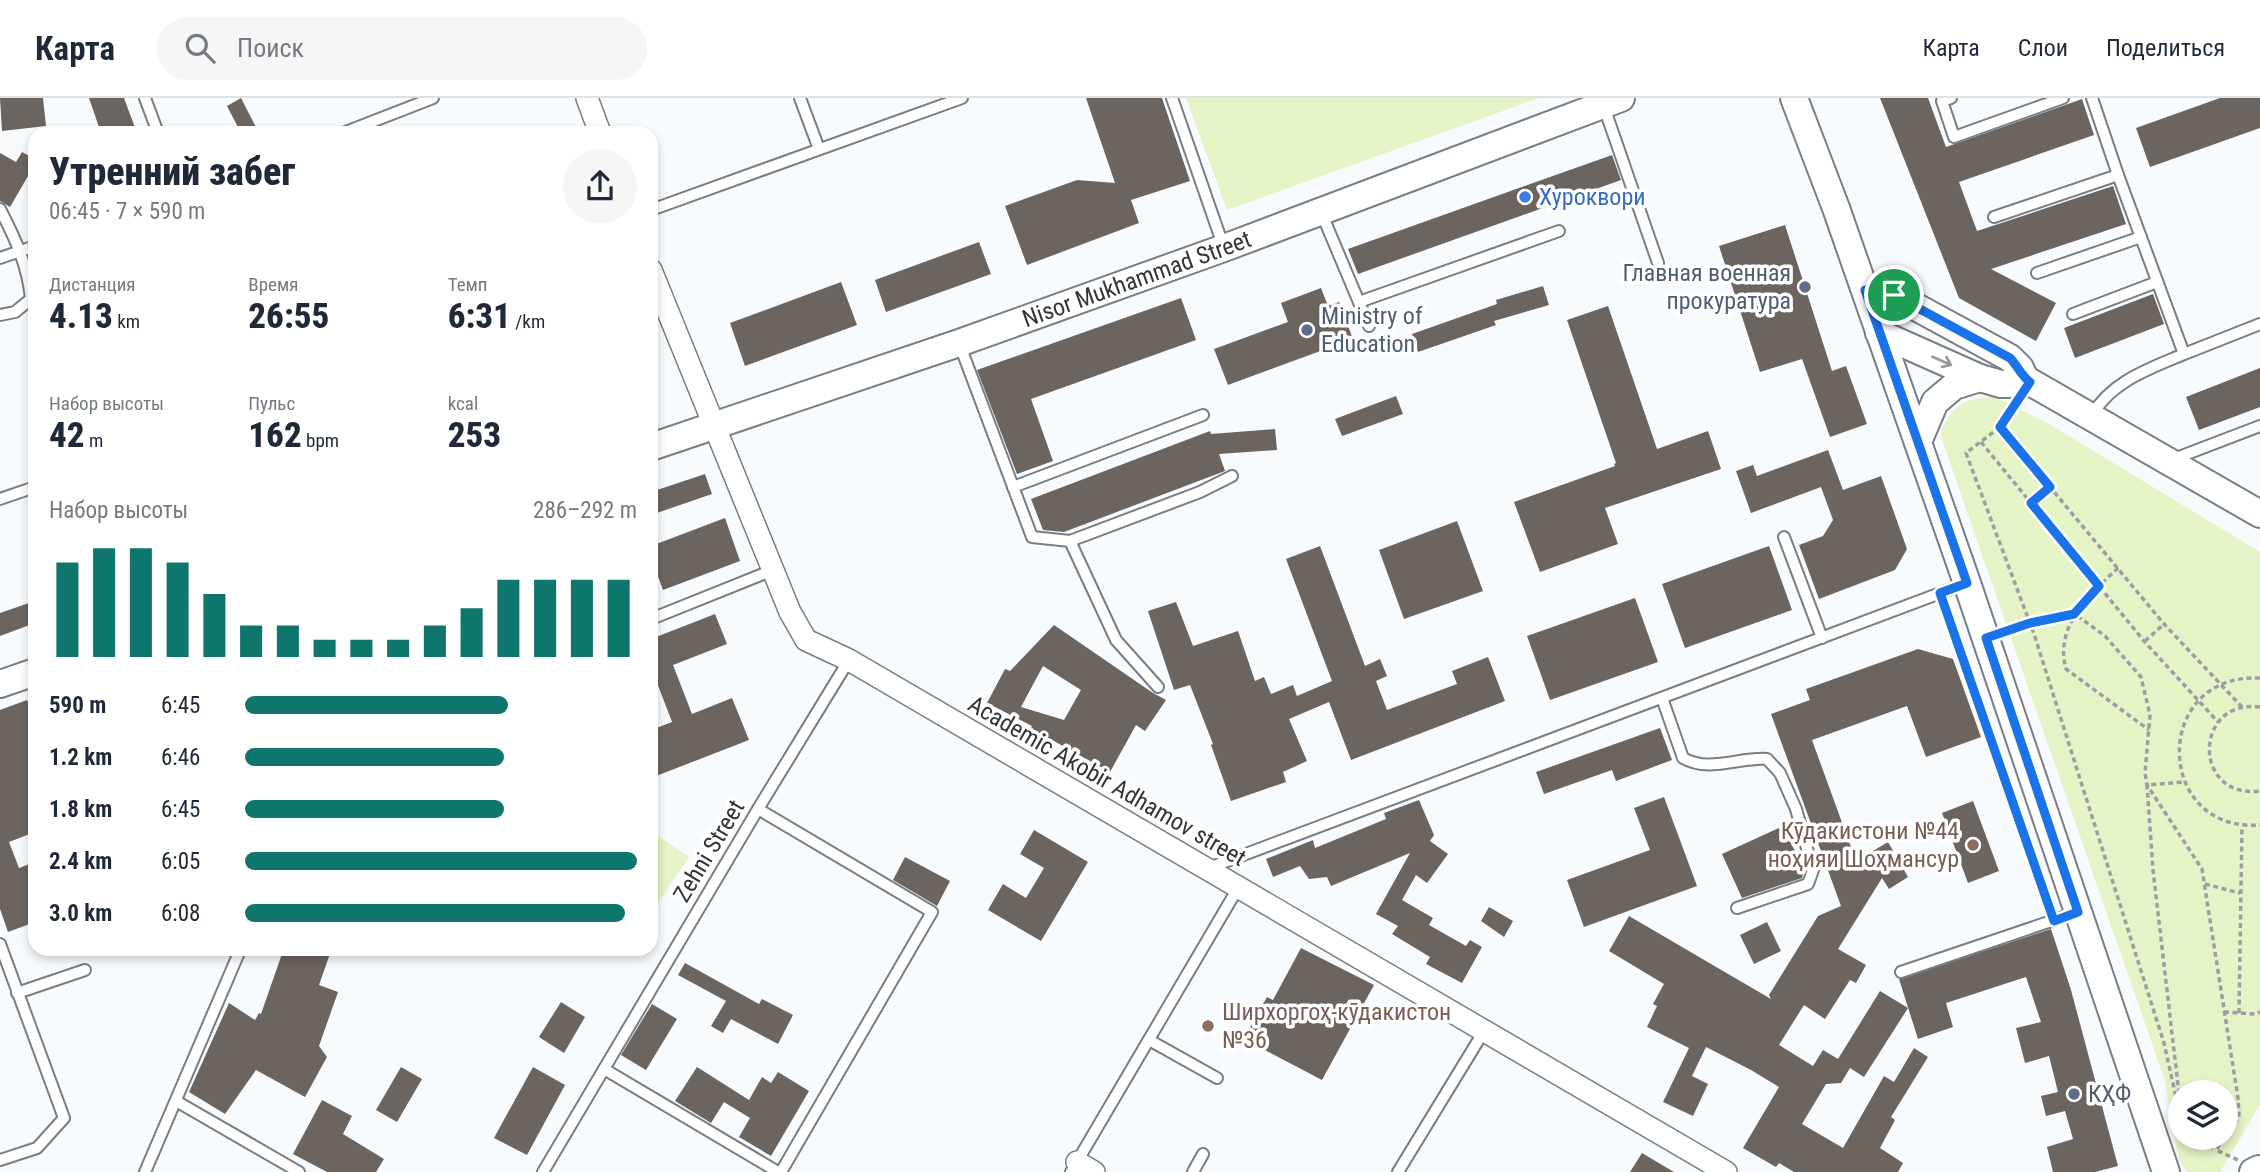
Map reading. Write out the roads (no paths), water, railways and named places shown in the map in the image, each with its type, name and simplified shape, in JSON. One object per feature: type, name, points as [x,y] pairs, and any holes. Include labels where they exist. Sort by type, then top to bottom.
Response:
[{"type":"street","points":[[587,98],[597,126]]},
{"type":"street","points":[[1794,98],[1865,290],[1986,638],[2066,917],[2168,1170]]},
{"type":"street","name":"Nisor Mukhammad Street","points":[[658,444],[959,343],[1224,248],[1612,101]]},
{"type":"street","name":"Academic Akobir Adhamov street","points":[[658,287],[790,612],[806,640],[849,660],[1726,1172]]},
{"type":"street","points":[[1865,290],[1894,295],[2010,358],[2028,381],[2260,514]]},
{"type":"street","points":[[1879,332],[1980,378],[2001,384],[2028,381]]},
{"type":"street","points":[[1918,442],[1935,402],[1954,386],[1980,378]]},
{"type":"street","points":[[0,684],[28,674]]},
{"type":"lane","points":[[145,98],[155,126]]},
{"type":"lane","points":[[361,126],[433,98]]},
{"type":"lane","points":[[800,98],[819,149]]},
{"type":"lane","points":[[658,207],[819,149],[934,103],[962,98]]},
{"type":"lane","points":[[1172,98],[1224,248]]},
{"type":"lane","points":[[1951,98],[1942,101],[1954,136],[2063,98]]},
{"type":"lane","points":[[2092,98],[2184,354]]},
{"type":"lane","points":[[1612,101],[1658,263]]},
{"type":"lane","points":[[1994,217],[2118,175]]},
{"type":"lane","points":[[0,209],[28,275]]},
{"type":"lane","points":[[1321,212],[1369,326]]},
{"type":"lane","points":[[1359,302],[1559,231]]},
{"type":"lane","points":[[2037,273],[2141,237]]},
{"type":"lane","points":[[0,258],[28,248]]},
{"type":"lane","points":[[2073,314],[2157,282]]},
{"type":"lane","points":[[0,315],[15,312],[28,301]]},
{"type":"lane","points":[[2091,416],[2105,396],[2124,382],[2184,354],[2260,324]]},
{"type":"lane","points":[[959,343],[1032,537],[1070,541],[1200,492],[1232,476]]},
{"type":"lane","points":[[1013,486],[1203,415]]},
{"type":"lane","points":[[2169,461],[2260,426]]},
{"type":"lane","points":[[0,499],[28,489]]},
{"type":"lane","points":[[1784,537],[1822,638]]},
{"type":"lane","points":[[1070,541],[1116,640],[1158,687]]},
{"type":"lane","points":[[658,616],[773,570]]},
{"type":"lane","points":[[1206,869],[1967,583]]},
{"type":"lane","name":"Zehni Street","points":[[543,1172],[849,660]]},
{"type":"lane","points":[[1662,698],[1683,758],[1694,764],[1726,764],[1751,758],[1767,759],[1780,773],[1796,809],[1813,870],[1808,884],[1737,908]]},
{"type":"lane","points":[[604,1069],[780,1172],[932,912],[758,809]]},
{"type":"lane","points":[[1081,1169],[1149,1040],[1238,888]]},
{"type":"lane","points":[[1901,972],[2066,917]]},
{"type":"lane","points":[[0,944],[64,1118],[37,1148],[0,1160]]},
{"type":"lane","points":[[145,1172],[239,956]]},
{"type":"lane","points":[[17,993],[85,970]]},
{"type":"lane","points":[[1398,1172],[1484,1031]]},
{"type":"lane","points":[[1149,1040],[1217,1078]]},
{"type":"lane","points":[[176,1101],[299,1172]]},
{"type":"lane","points":[[1193,1172],[1203,1154]]},
{"type":"place","name":"Хуроквори","points":[[1525,197]]},
{"type":"place","name":"Главная военная прокуратура","points":[[1805,287]]},
{"type":"place","name":"Ministry of Education","points":[[1307,330]]},
{"type":"place","name":"Кӯдакистони №44 ноҳияи Шоҳмансур","points":[[1973,845]]},
{"type":"place","name":"Ширхоргоҳ-кӯдакистон №36","points":[[1208,1026]]},
{"type":"place","name":"КҲФ","points":[[2074,1094]]}]
